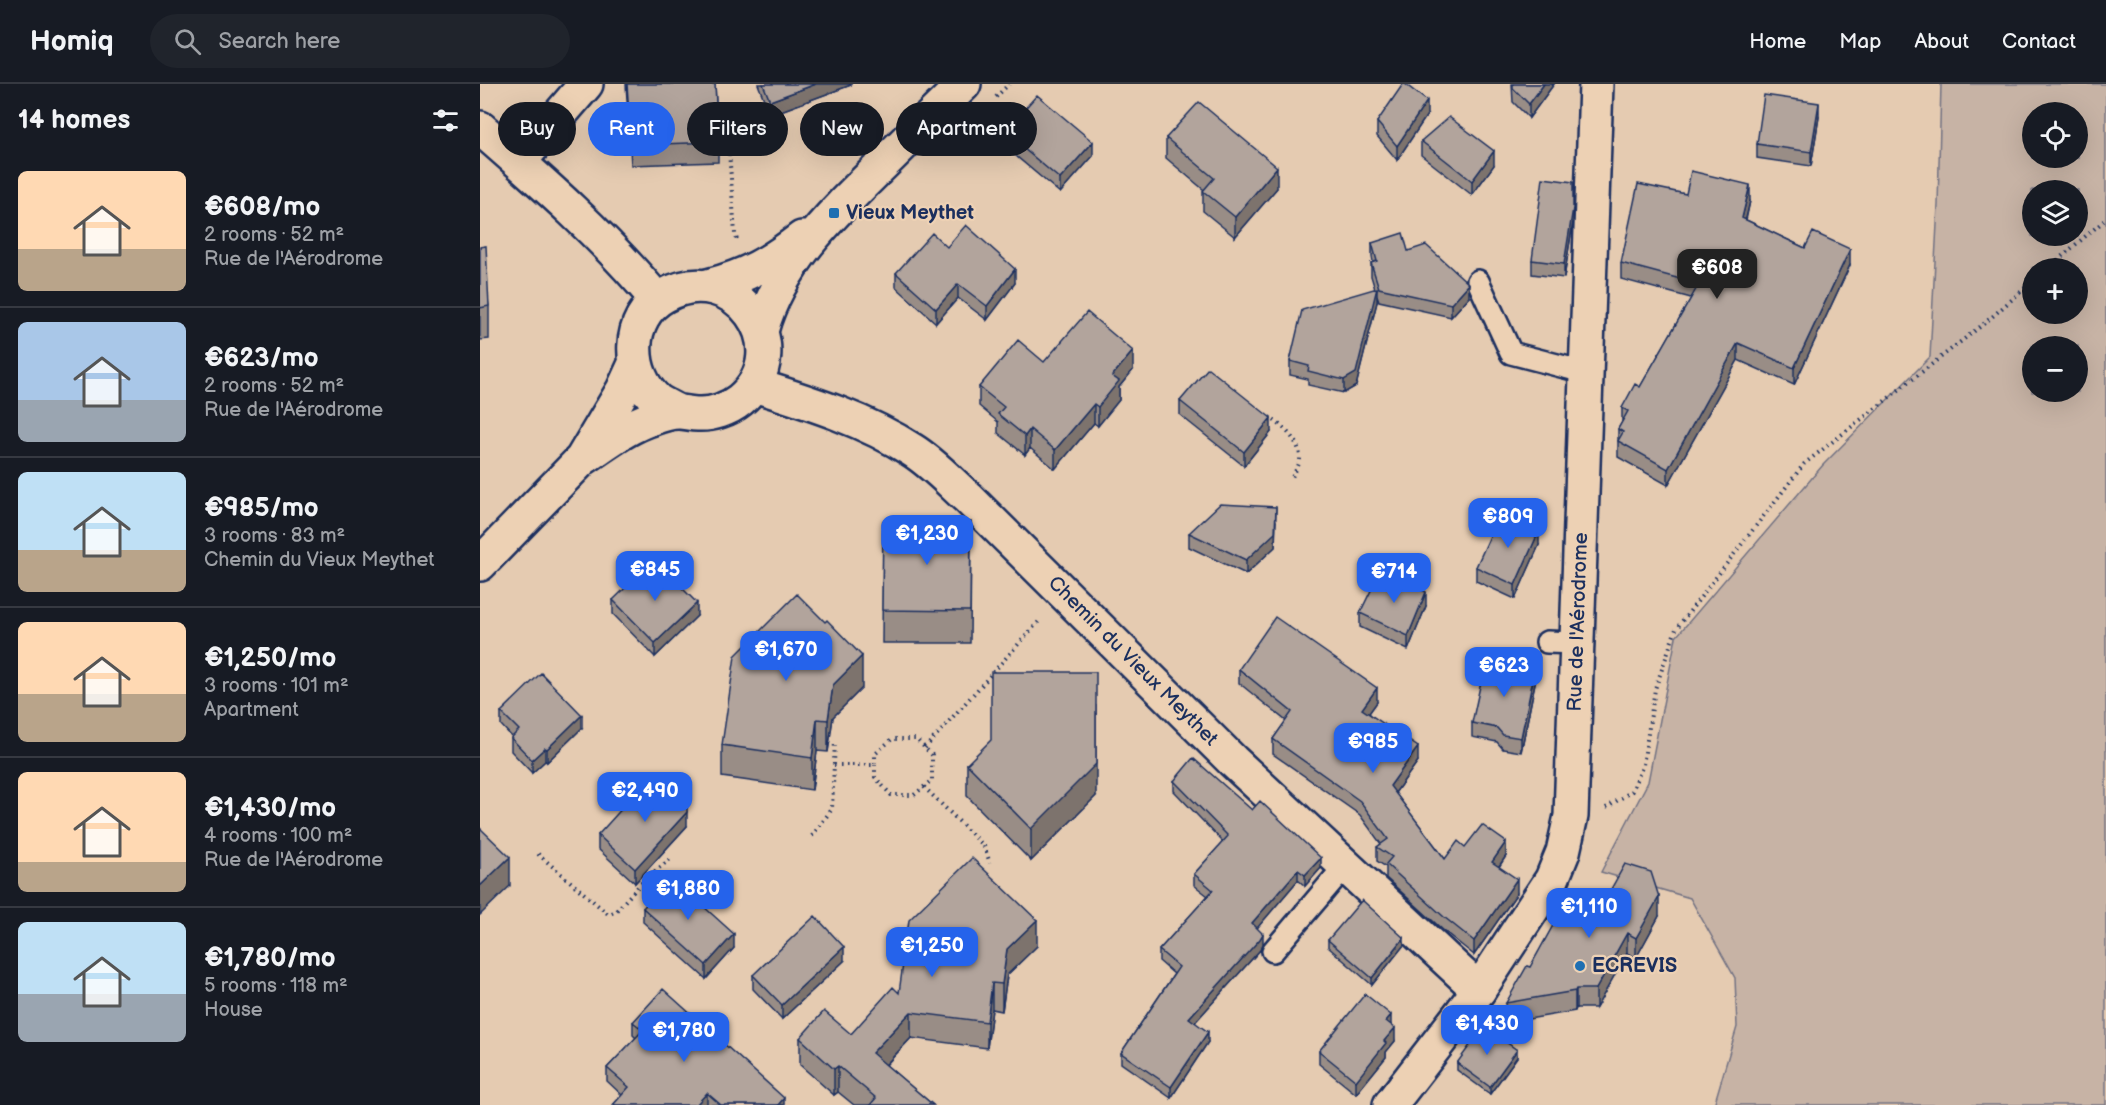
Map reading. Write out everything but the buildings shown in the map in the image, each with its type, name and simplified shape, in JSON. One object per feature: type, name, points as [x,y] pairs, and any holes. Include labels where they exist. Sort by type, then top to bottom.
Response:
[{"type":"street","points":[[519,162],[586,84]]},
{"type":"street","points":[[761,332],[766,310],[786,273],[834,213],[964,84]]},
{"type":"street","name":"Rue de l'Aérodrome","points":[[1390,1105],[1479,990],[1552,879],[1563,852],[1571,816],[1562,643],[1588,373],[1596,84]]},
{"type":"street","points":[[480,128],[621,257],[657,300]]},
{"type":"street","points":[[708,286],[726,291],[741,301],[753,315],[761,332],[764,350],[761,368],[754,385],[739,400],[720,411],[699,415],[678,412],[658,401],[644,385],[635,364],[634,340],[642,318],[657,300],[673,291],[735,279],[772,261],[834,213]]},
{"type":"street","points":[[480,564],[582,459],[623,390],[635,364]]},
{"type":"street","name":"Chemin du Vieux Meythet","points":[[754,385],[852,419],[914,451],[968,498],[1194,723],[1479,990]]},
{"type":"street","points":[[582,459],[652,418],[678,412]]},
{"type":"lane","points":[[1478,281],[1511,353],[1588,373]]},
{"type":"lane","points":[[1273,951],[1345,866]]},
{"type":"path","points":[[729,156],[735,234],[750,272]]},
{"type":"path","points":[[2060,258],[2106,219]]},
{"type":"path","points":[[1571,816],[1608,808],[1632,791],[1643,765],[1655,689],[1676,629],[1804,464],[1986,322],[2022,291]]},
{"type":"path","points":[[1265,414],[1290,434],[1298,451],[1300,460],[1292,477]]},
{"type":"path","points":[[925,748],[1064,593]]},
{"type":"path","points":[[892,739],[916,739],[932,755],[932,780],[914,795],[891,795],[875,777],[875,765],[875,754],[892,739]]},
{"type":"path","points":[[812,836],[832,809],[835,741]]},
{"type":"path","points":[[834,765],[875,765]]},
{"type":"path","points":[[924,787],[984,846],[990,863]]},
{"type":"path","points":[[538,854],[608,914],[615,912],[645,879],[673,857]]},
{"type":"shaded area","points":[[1941,84],[2106,84],[2106,1105],[1714,1105],[1737,1027],[1735,978],[1690,898],[1601,872],[1648,782],[1676,637],[1823,465],[1930,357],[1938,205]]},
{"type":"place","name":"Vieux Meythet","points":[[834,213]]},
{"type":"place","name":"ECREVIS","points":[[1580,966]]}]
